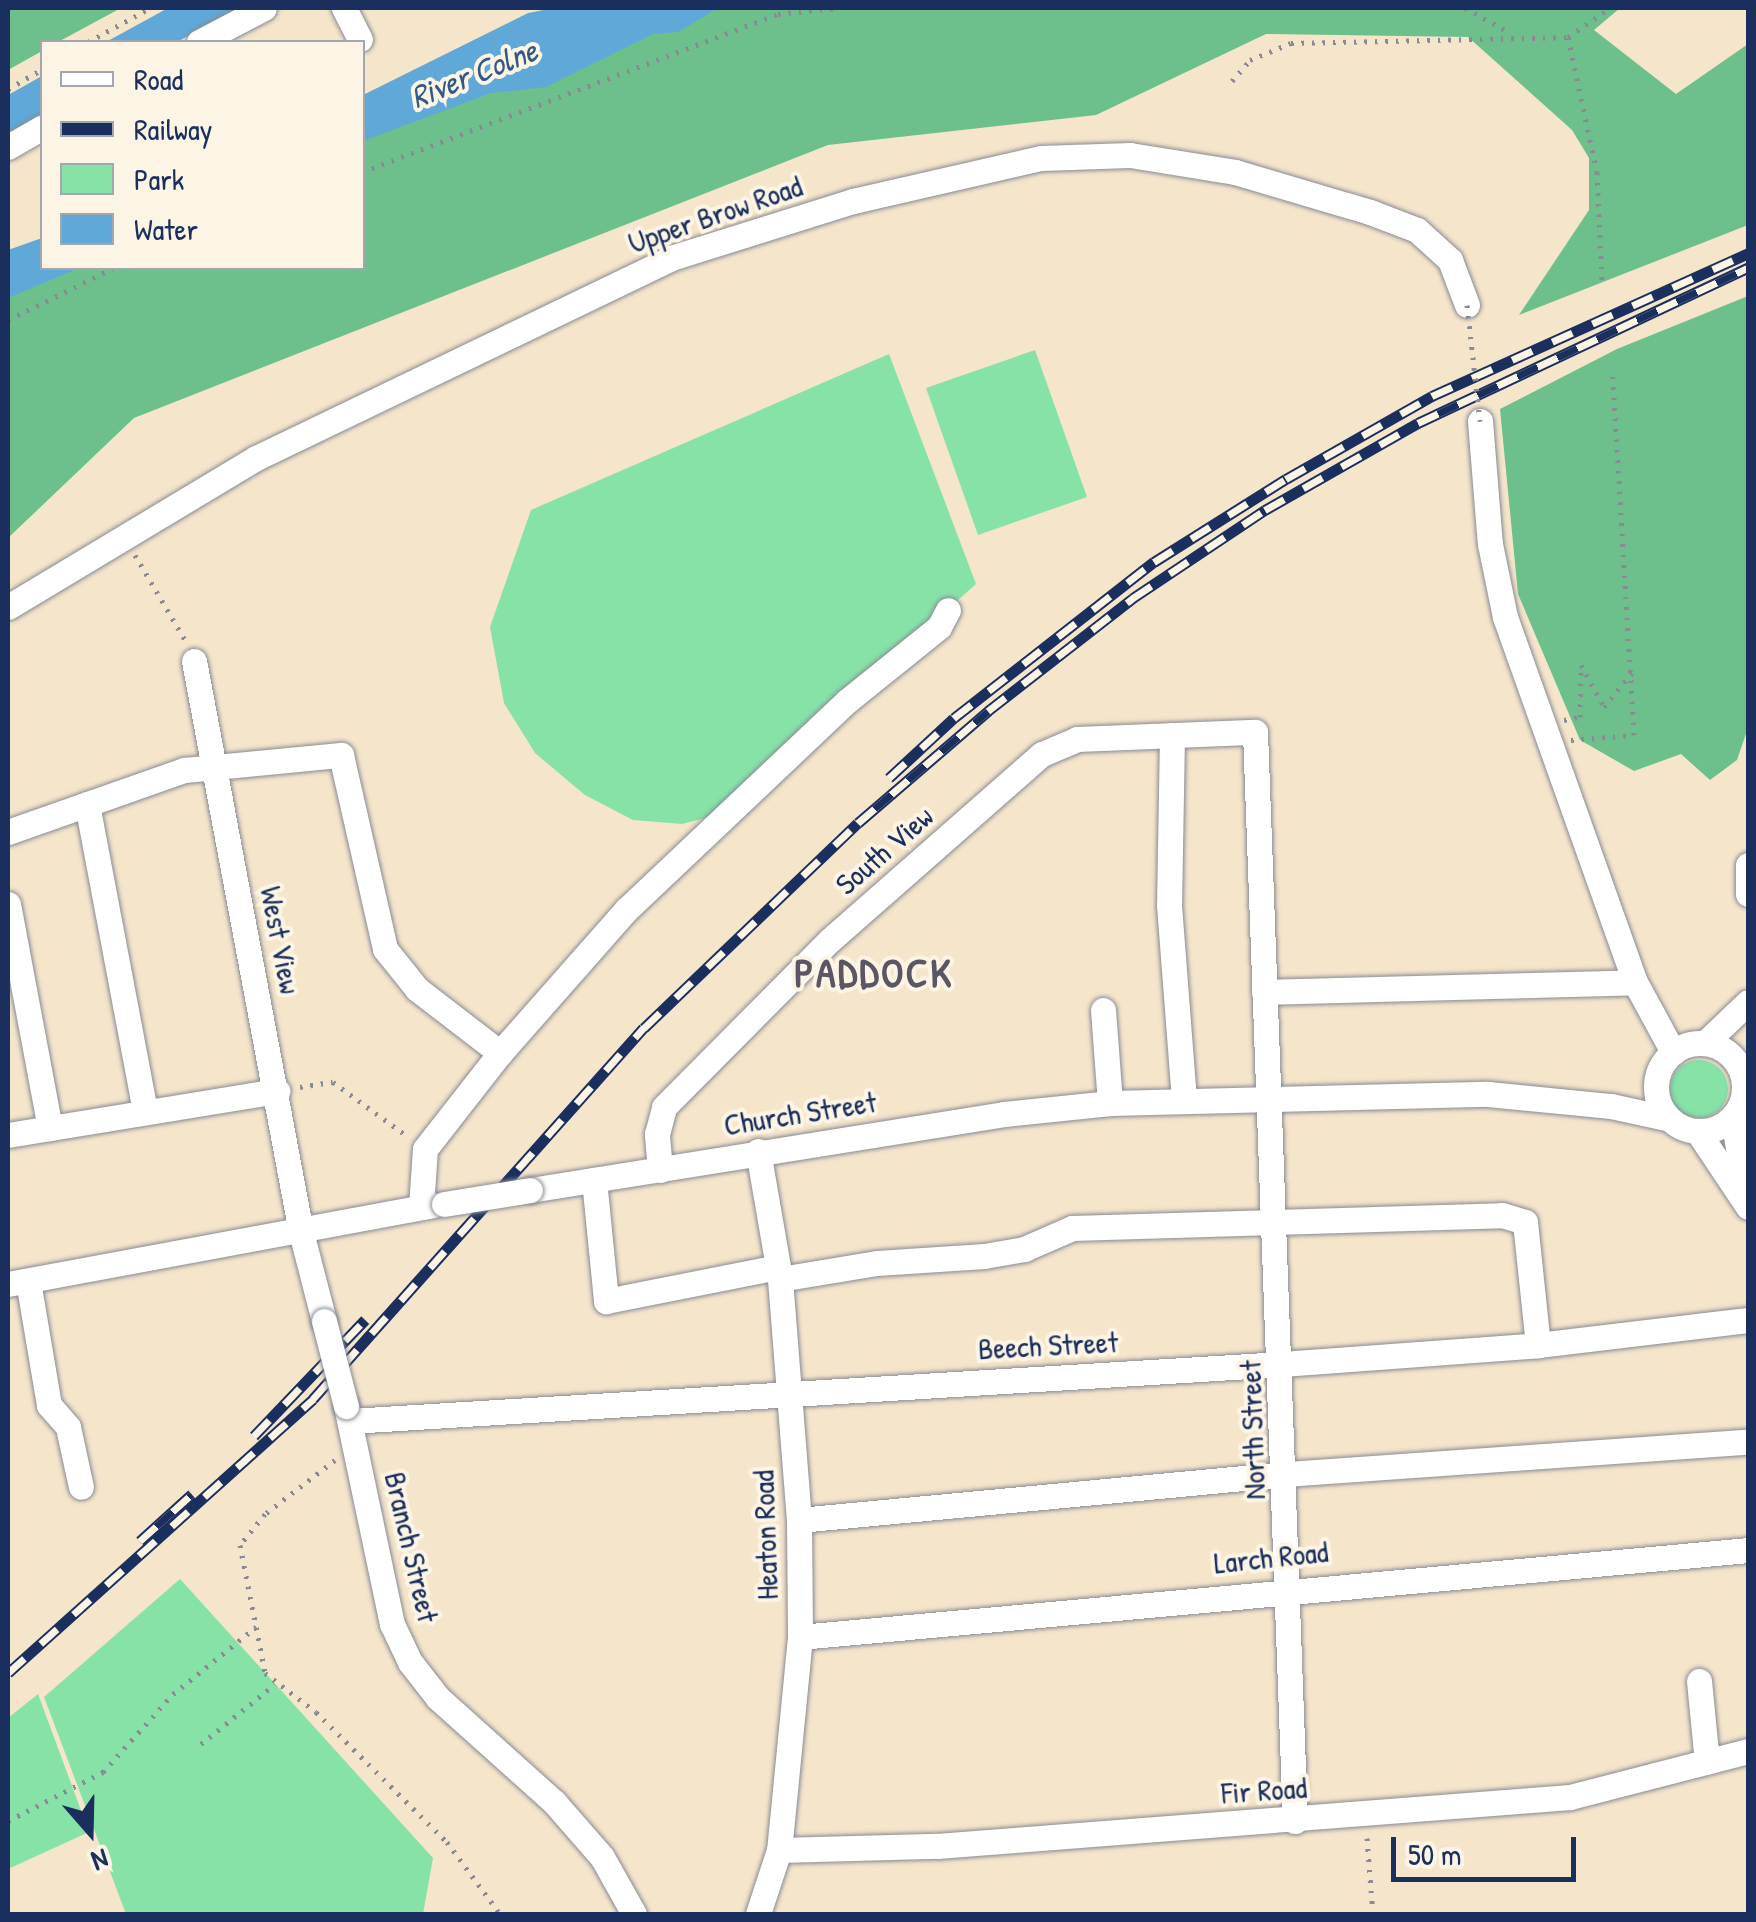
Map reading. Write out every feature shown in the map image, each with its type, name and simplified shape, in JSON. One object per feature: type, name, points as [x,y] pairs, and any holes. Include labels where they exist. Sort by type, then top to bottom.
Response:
[{"type":"street","points":[[204,40],[264,8]]},
{"type":"street","points":[[344,8],[360,39]]},
{"type":"street","points":[[8,147],[40,128]]},
{"type":"street","name":"Upper Brow Road","points":[[8,607],[256,458],[670,258],[853,201],[1041,158],[1130,155],[1235,172],[1370,212],[1417,230],[1450,260],[1467,305]]},
{"type":"street","points":[[1480,421],[1476,509],[1506,617],[1635,982],[1673,1052]]},
{"type":"street","points":[[432,1206],[425,1150],[500,1054],[626,910],[848,701],[938,627],[948,610]]},
{"type":"street","name":"West View","points":[[193,657],[300,1232]]},
{"type":"street","name":"South View","points":[[660,1170],[657,1134],[664,1107],[830,940],[1042,754],[1077,739],[1255,732]]},
{"type":"street","name":"North Street","points":[[1255,732],[1267,1097],[1282,1364],[1295,1820]]},
{"type":"street","points":[[1172,735],[1169,905],[1184,1100]]},
{"type":"street","points":[[8,832],[184,770],[340,756],[385,949],[417,990],[500,1054]]},
{"type":"street","points":[[87,804],[144,1112]]},
{"type":"street","points":[[1748,865],[1748,894]]},
{"type":"street","points":[[8,904],[50,1128]]},
{"type":"street","points":[[1264,992],[1635,982]]},
{"type":"street","points":[[1611,1106],[1657,1076],[1673,1052],[1705,1043],[1748,1002]]},
{"type":"street","points":[[1102,1010],[1110,1103]]},
{"type":"street","points":[[1733,1058],[1748,1013]]},
{"type":"street","points":[[1705,1043],[1733,1058],[1744,1079],[1740,1113],[1748,1206]]},
{"type":"street","points":[[1657,1076],[1658,1103],[1670,1119],[1698,1132],[1748,1206]]},
{"type":"street","points":[[8,1135],[276,1091]]},
{"type":"street","name":"Church Street","points":[[18,1283],[432,1206],[758,1151],[1110,1103],[1488,1094],[1611,1106],[1670,1119]]},
{"type":"street","points":[[1698,1132],[1740,1113]]},
{"type":"street","name":"Heaton Road","points":[[758,1151],[779,1273],[799,1520],[800,1637],[779,1850],[758,1914]]},
{"type":"street","points":[[594,1180],[606,1301],[779,1273],[984,1256],[1024,1249],[1072,1228],[1502,1215],[1525,1222],[1538,1345]]},
{"type":"street","name":"Branch Street","points":[[300,1232],[350,1424],[392,1624],[410,1662],[438,1698],[554,1802],[602,1858],[634,1914]]},
{"type":"street","points":[[18,1283],[49,1406],[68,1427],[80,1487]]},
{"type":"street","name":"Beech Street","points":[[350,1424],[1538,1345],[1748,1320]]},
{"type":"street","points":[[799,1520],[1286,1474],[1748,1442]]},
{"type":"street","name":"Larch Road","points":[[800,1637],[1290,1588],[1748,1550]]},
{"type":"street","points":[[1698,1681],[1707,1762]]},
{"type":"street","name":"Fir Road","points":[[779,1850],[1295,1820],[1570,1797],[1748,1751]]},
{"type":"path","points":[[92,40],[150,8]]},
{"type":"path","points":[[365,171],[778,14],[838,8]]},
{"type":"path","points":[[1465,8],[1512,34]]},
{"type":"path","points":[[1232,81],[1250,60],[1291,43],[1512,34],[1568,37],[1610,8]]},
{"type":"path","points":[[1568,37],[1597,172],[1602,283]]},
{"type":"path","points":[[8,88],[40,69]]},
{"type":"path","points":[[8,320],[109,270]]},
{"type":"path","points":[[1467,305],[1480,421]]},
{"type":"path","points":[[1550,733],[1634,735],[1612,370]]},
{"type":"path","points":[[136,555],[193,657]]},
{"type":"path","points":[[1550,733],[1580,716],[1581,665],[1604,707],[1633,673]]},
{"type":"path","points":[[276,1091],[334,1082],[425,1150]]},
{"type":"path","points":[[350,1424],[264,1514],[240,1545],[265,1673],[316,1712],[447,1842],[500,1914]]},
{"type":"path","points":[[8,1821],[103,1772],[173,1694],[256,1626]]},
{"type":"path","points":[[201,1744],[276,1684]]},
{"type":"path","points":[[1368,1848],[1373,1914]]},
{"type":"green space","points":[[8,8],[121,8],[62,40],[40,40],[40,52],[8,70]]},
{"type":"green space","points":[[638,8],[1620,8],[1594,30],[1676,94],[1748,44],[1748,225],[1519,315],[1589,210],[1589,158],[1572,130],[1468,37],[1266,34],[1096,115],[828,145],[134,418],[8,538],[8,277],[40,269],[365,270],[365,126]]},
{"type":"green space","points":[[1748,296],[1748,728],[1737,760],[1710,780],[1681,754],[1634,771],[1580,740],[1518,594],[1500,409],[1617,349]]},
{"type":"green space","points":[[1035,350],[1087,497],[978,535],[926,388]]},
{"type":"green space","points":[[889,354],[976,584],[717,815],[682,824],[633,820],[585,795],[535,753],[504,703],[490,627],[531,510]]},
{"type":"green space","points":[[1699,1060],[1720,1068],[1728,1089],[1720,1110],[1699,1118],[1678,1110],[1670,1089],[1678,1068]]},
{"type":"green space","points":[[180,1579],[433,1858],[423,1914],[126,1914],[44,1697]]},
{"type":"green space","points":[[38,1694],[89,1832],[8,1869],[8,1718]]},
{"type":"water","points":[[168,8],[240,8],[181,40],[110,40]]},
{"type":"water","name":"River Colne","points":[[554,8],[718,8],[678,32],[653,34],[546,87],[491,93],[365,140],[365,94],[528,13]]},
{"type":"water","points":[[40,77],[40,118],[8,137],[8,95]]},
{"type":"water","points":[[40,239],[40,270],[74,270],[8,298],[8,250]]},
{"type":"railway","points":[[889,778],[954,718],[1154,562],[1286,479],[1432,396],[1748,253]]},
{"type":"railway","points":[[8,1673],[313,1399],[644,1028],[858,823],[988,711],[1133,598],[1265,510],[1418,423],[1748,268]]},
{"type":"railway","points":[[254,1436],[365,1320]]},
{"type":"railway","points":[[140,1541],[192,1494]]},
{"type":"district","name":"PADDOCK","points":[[874,972]]}]
